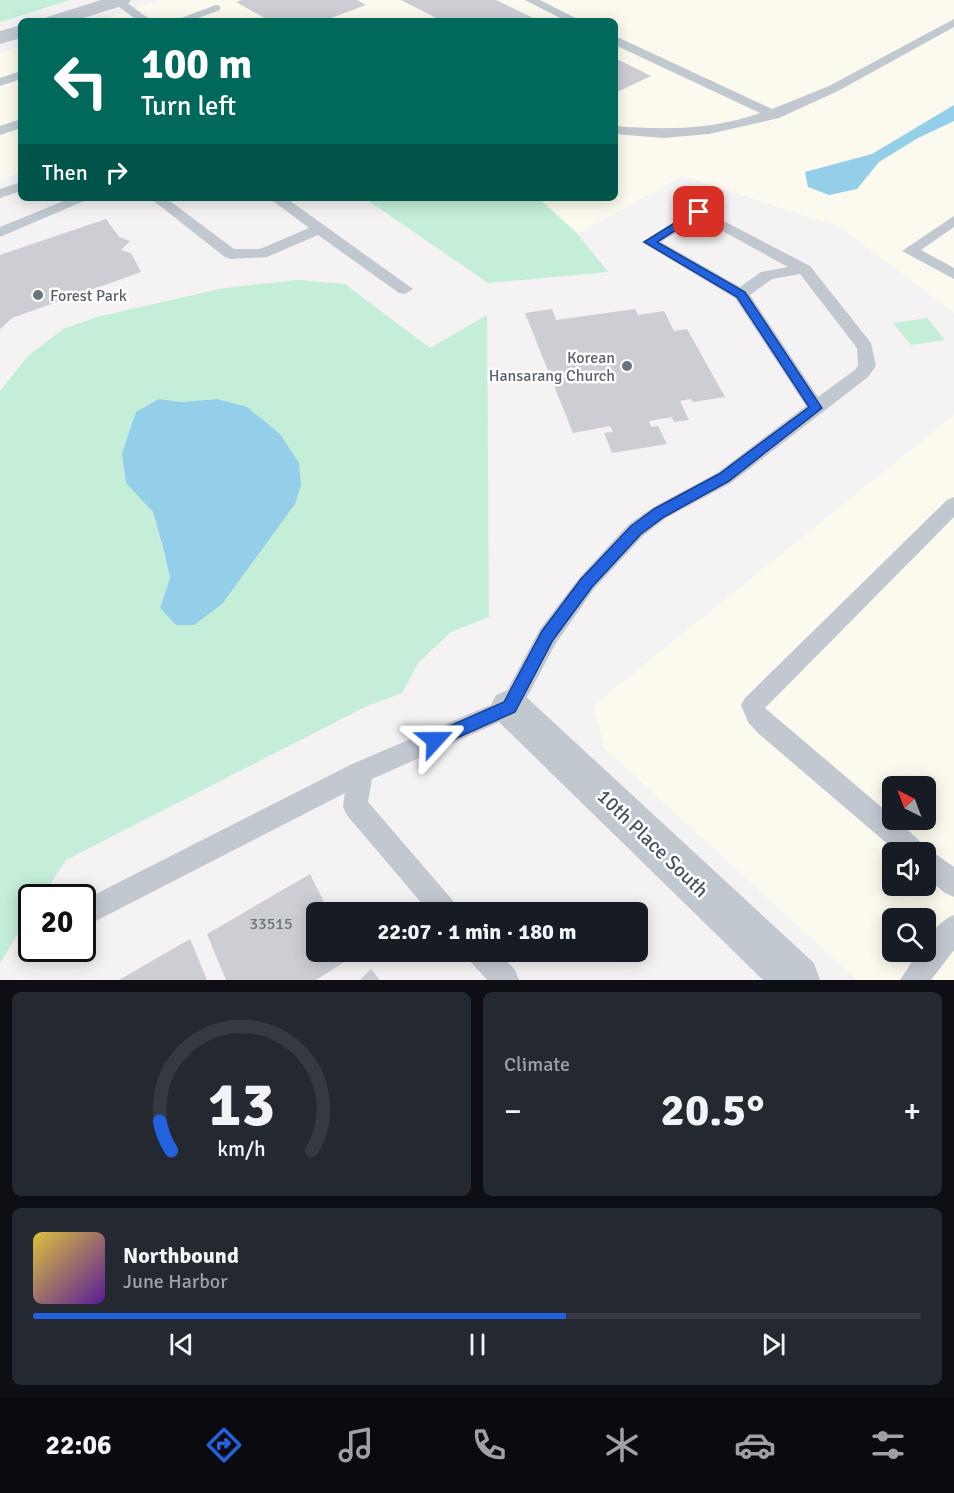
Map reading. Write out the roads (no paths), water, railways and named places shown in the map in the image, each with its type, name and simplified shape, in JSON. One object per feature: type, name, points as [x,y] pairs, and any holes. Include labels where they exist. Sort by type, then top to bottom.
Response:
[{"type":"street","points":[[63,18],[118,0]]},
{"type":"street","points":[[0,38],[18,33]]},
{"type":"street","name":"10th Place South","points":[[510,707],[797,980]]},
{"type":"lane","points":[[118,0],[142,18]]},
{"type":"lane","points":[[531,0],[569,18]]},
{"type":"lane","points":[[188,18],[216,8]]},
{"type":"lane","points":[[618,130],[654,133],[711,130],[744,125],[830,91],[954,22]]},
{"type":"lane","points":[[618,41],[774,115]]},
{"type":"lane","points":[[0,82],[18,76]]},
{"type":"lane","points":[[0,131],[18,124]]},
{"type":"lane","points":[[0,194],[18,187]]},
{"type":"lane","points":[[0,232],[77,201]]},
{"type":"lane","points":[[161,201],[230,254],[262,254],[319,229]]},
{"type":"lane","points":[[280,201],[405,289]]},
{"type":"lane","points":[[96,908],[362,772],[510,707],[548,636],[587,583],[636,530],[659,513],[724,478],[816,408],[862,373],[867,366],[867,354],[804,269],[699,212],[650,242],[741,294],[816,408]]},
{"type":"lane","points":[[954,220],[910,251],[954,274]]},
{"type":"lane","points":[[741,294],[767,275],[804,269]]},
{"type":"lane","points":[[904,842],[767,726],[756,715],[753,705],[954,505]]},
{"type":"lane","points":[[362,772],[355,806],[437,902]]},
{"type":"lane","points":[[936,869],[954,884]]},
{"type":"lane","points":[[914,980],[954,928]]},
{"type":"lane","points":[[489,962],[504,980]]},
{"type":"water","points":[[954,105],[954,121],[918,138],[879,162],[857,189],[829,195],[808,187],[805,172],[872,154]]},
{"type":"water","points":[[159,399],[182,402],[217,399],[247,407],[280,434],[299,463],[301,485],[295,504],[222,604],[194,625],[176,625],[160,608],[170,578],[163,548],[153,512],[126,483],[122,453],[136,412]]},
{"type":"place","name":"Forest Park","points":[[38,295]]},
{"type":"place","name":"Korean Hansarang Church","points":[[627,366]]}]
